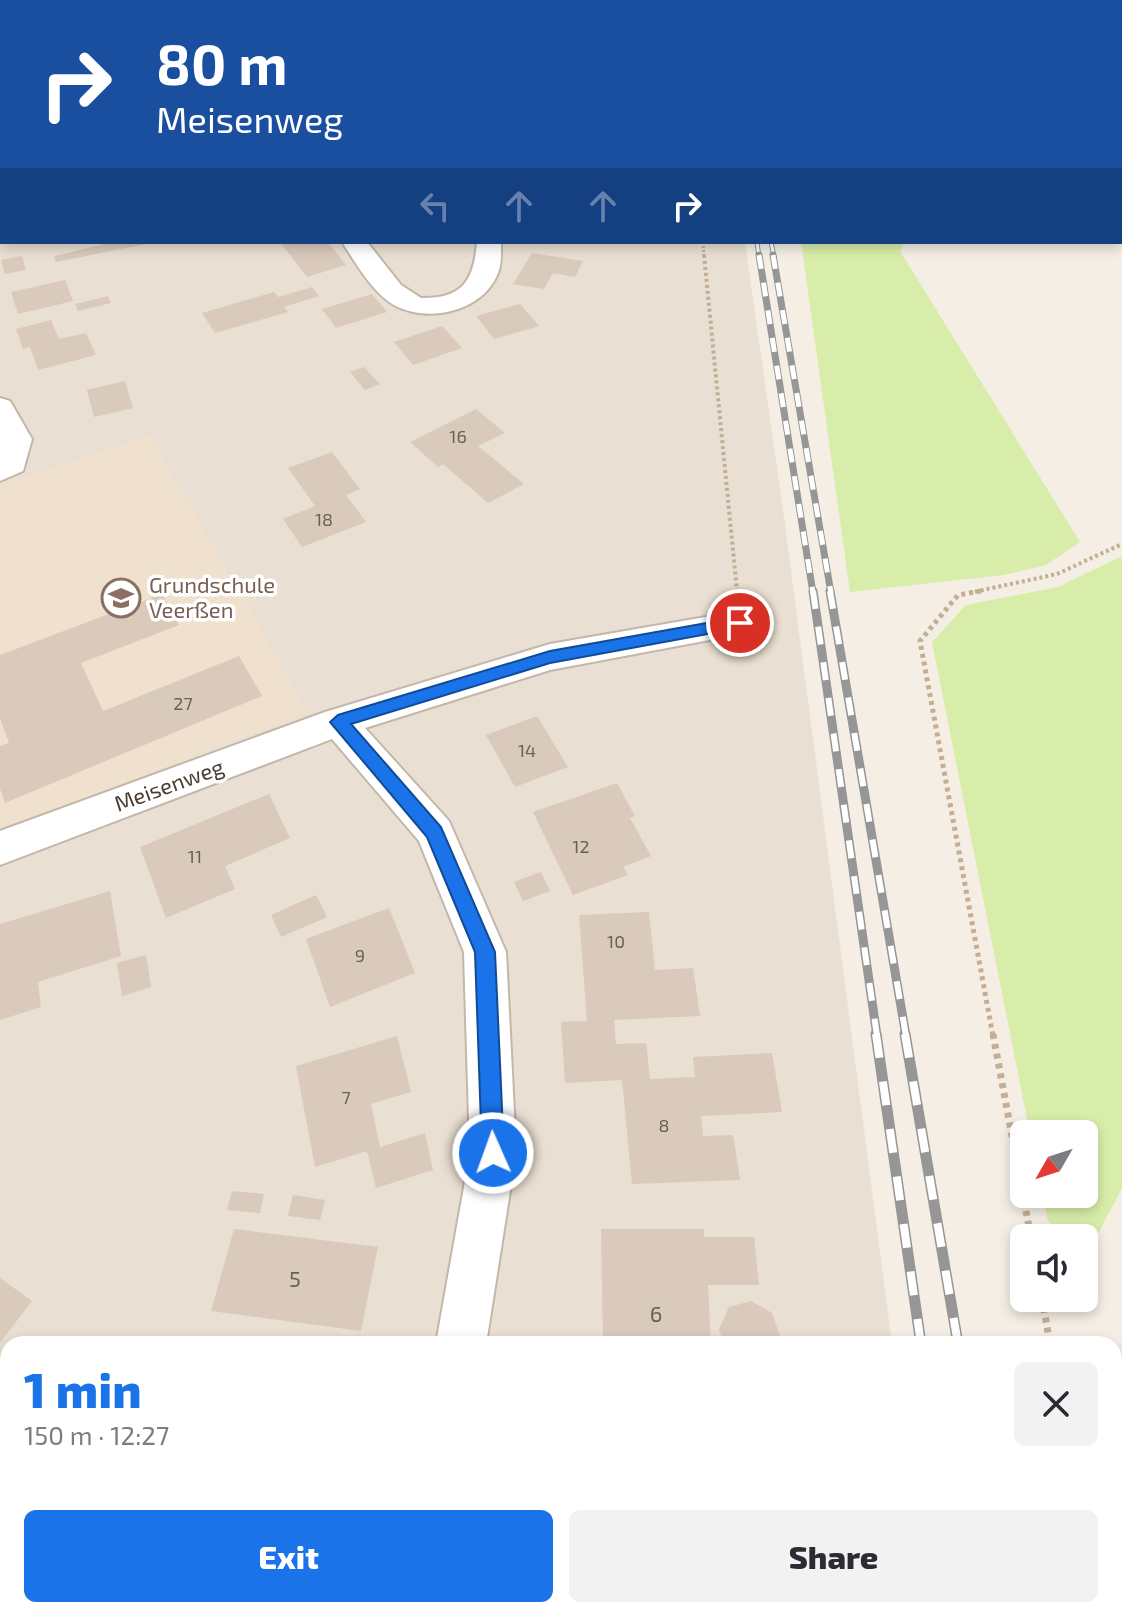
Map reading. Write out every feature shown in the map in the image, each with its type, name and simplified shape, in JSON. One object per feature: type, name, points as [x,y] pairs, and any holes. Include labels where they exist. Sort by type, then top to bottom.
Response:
[{"type":"street","points":[[356,244],[398,297],[414,306],[439,305],[466,296],[485,275],[489,244]]},
{"type":"street","points":[[0,407],[17,439],[12,464],[0,471]]},
{"type":"street","name":"Meisenweg","points":[[0,848],[338,722],[550,657],[740,623]]},
{"type":"street","points":[[338,722],[435,832],[485,952],[493,1153],[462,1336]]},
{"type":"path","points":[[703,244],[740,623]]},
{"type":"path","points":[[1028,1224],[920,641],[958,595],[1003,588],[1057,574],[1122,544]]},
{"type":"path","points":[[1044,1312],[1049,1336]]},
{"type":"shaded area","points":[[0,244],[745,244],[891,1336],[0,1336]]},
{"type":"shaded area","name":"Grundschule Veerßen","points":[[150,436],[308,712],[0,831],[0,484]]},
{"type":"green space","points":[[801,244],[904,244],[900,251],[1080,542],[1046,565],[1004,575],[850,592]]},
{"type":"green space","points":[[1122,556],[1122,1188],[1098,1234],[1098,1224],[1052,1224],[1048,1221],[1045,1208],[1098,1208],[1098,1120],[1027,1120],[932,642],[966,605],[1058,587]]},
{"type":"building","points":[[105,244],[146,244],[56,262],[54,256]]},
{"type":"building","points":[[282,244],[330,244],[346,265],[307,277]]},
{"type":"building","points":[[532,253],[583,261],[575,277],[553,273],[544,289],[513,284]]},
{"type":"building","points":[[22,256],[26,270],[5,274],[1,260]]},
{"type":"building","points":[[65,280],[73,301],[18,314],[11,292]]},
{"type":"building","points":[[312,287],[319,296],[284,307],[288,312],[215,333],[202,313],[274,292],[278,297]]},
{"type":"building","points":[[372,294],[387,312],[336,328],[322,309]]},
{"type":"building","points":[[108,296],[111,303],[78,311],[75,304]]},
{"type":"building","points":[[520,304],[539,326],[494,339],[476,316]]},
{"type":"building","points":[[51,320],[59,339],[86,333],[96,355],[38,370],[30,347],[23,349],[16,329]]},
{"type":"building","points":[[442,326],[462,348],[413,365],[394,342]]},
{"type":"building","points":[[364,367],[380,384],[365,390],[350,372]]},
{"type":"building","points":[[125,381],[133,408],[94,417],[87,390]]},
{"type":"building","points":[[476,409],[505,433],[478,446],[524,484],[488,503],[443,464],[438,467],[410,442]]},
{"type":"building","points":[[332,452],[360,489],[346,495],[366,522],[302,547],[283,519],[315,506],[288,468]]},
{"type":"building","points":[[162,594],[179,625],[81,663],[103,711],[239,656],[262,696],[5,803],[0,789],[0,746],[9,743],[0,718],[0,655]]},
{"type":"building","points":[[537,716],[568,767],[515,787],[486,735]]},
{"type":"building","points":[[617,783],[635,816],[630,818],[651,856],[623,867],[628,875],[573,895],[533,812]]},
{"type":"building","points":[[269,794],[290,838],[225,866],[235,889],[166,918],[140,847]]},
{"type":"building","points":[[541,872],[550,891],[523,901],[514,882]]},
{"type":"building","points":[[110,891],[121,956],[38,982],[41,1007],[0,1020],[0,924]]},
{"type":"building","points":[[316,895],[327,917],[281,937],[271,915]]},
{"type":"building","points":[[389,908],[415,973],[330,1007],[306,939]]},
{"type":"building","points":[[649,912],[655,970],[693,968],[700,1016],[614,1020],[616,1044],[646,1043],[650,1079],[695,1077],[693,1057],[772,1053],[782,1112],[701,1116],[703,1136],[733,1135],[740,1180],[632,1184],[622,1080],[565,1083],[561,1022],[587,1021],[579,915]]},
{"type":"building","points":[[146,955],[151,987],[122,996],[117,963]]},
{"type":"building","points":[[397,1036],[411,1092],[371,1104],[380,1147],[425,1133],[433,1170],[376,1188],[367,1151],[315,1167],[296,1066]]},
{"type":"building","points":[[232,1191],[264,1194],[260,1213],[227,1210]]},
{"type":"building","points":[[293,1195],[325,1200],[320,1220],[288,1216]]},
{"type":"building","points":[[234,1229],[378,1247],[361,1331],[211,1311]]},
{"type":"building","points":[[601,1229],[704,1229],[704,1237],[754,1237],[759,1285],[708,1285],[711,1336],[603,1336]]},
{"type":"building","points":[[0,1278],[32,1301],[5,1336],[0,1336]]},
{"type":"building","points":[[751,1301],[772,1313],[780,1336],[721,1336],[719,1330],[729,1307]]},
{"type":"railway","points":[[757,244],[759,257]]},
{"type":"railway","points":[[771,244],[774,257]]},
{"type":"railway","points":[[759,255],[813,593]]},
{"type":"railway","points":[[773,255],[831,593]]},
{"type":"railway","points":[[813,591],[877,1036]]},
{"type":"railway","points":[[830,591],[906,1036]]},
{"type":"railway","points":[[876,1034],[920,1336]]},
{"type":"railway","points":[[905,1034],[957,1336]]},
{"type":"place","name":"Grundschule Veerßen","points":[[121,598]]},
{"type":"route","points":[[493,1153],[485,952],[435,832],[338,722],[550,657],[740,623]]}]
